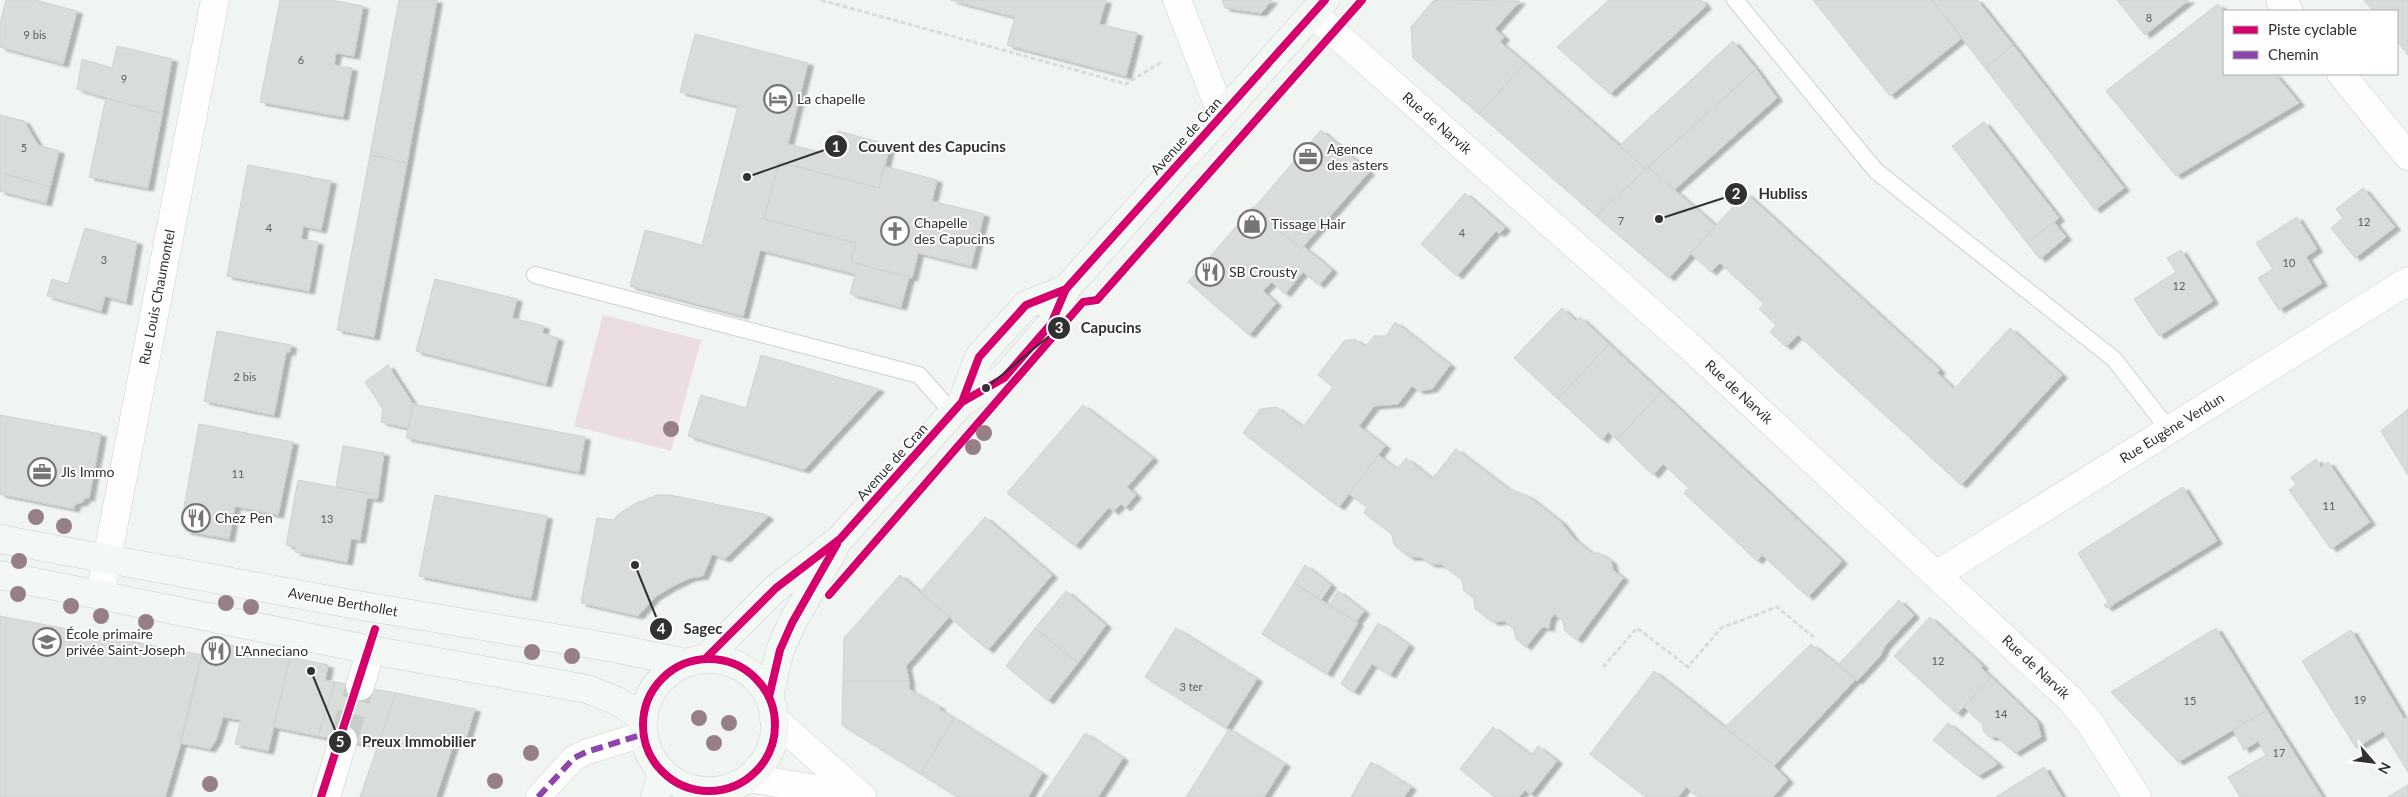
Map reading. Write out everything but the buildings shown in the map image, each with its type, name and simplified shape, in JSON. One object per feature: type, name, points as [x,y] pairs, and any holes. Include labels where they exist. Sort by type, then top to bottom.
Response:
[{"type":"main road","name":"Avenue de Cran","points":[[696,661],[776,588],[840,539],[958,408],[979,358],[1026,305],[1066,289],[1319,7]]},
{"type":"main road","name":"Avenue Berthollet","points":[[0,539],[696,661]]},
{"type":"main road","name":"Avenue de Cran","points":[[772,708],[783,644],[840,539]]},
{"type":"main road","points":[[0,574],[371,650],[587,689],[615,700],[644,726]]},
{"type":"main road","points":[[722,660],[744,669],[761,684],[772,708],[773,742],[760,768],[748,778],[718,794],[688,788],[674,782],[659,784],[644,726],[651,694],[673,670],[696,661],[722,660]]},
{"type":"street","name":"Rue Louis Chaumontel","points":[[100,595],[214,0]]},
{"type":"street","points":[[1177,0],[1222,115]]},
{"type":"street","points":[[2280,0],[2288,10]]},
{"type":"street","name":"Rue de Narvik","points":[[1319,7],[1936,574],[2078,708],[2136,797]]},
{"type":"street","points":[[2342,75],[2408,156]]},
{"type":"street","name":"Rue Eugène Verdun","points":[[1936,574],[2408,282]]},
{"type":"street","points":[[360,686],[371,650]]},
{"type":"street","points":[[772,708],[862,797]]},
{"type":"street","points":[[538,797],[574,758],[644,726]]},
{"type":"street","points":[[326,797],[343,740]]},
{"type":"street","points":[[748,778],[794,785],[836,797]]},
{"type":"lane","points":[[1735,0],[1876,171],[2114,358],[2169,430]]},
{"type":"lane","points":[[535,275],[919,375],[958,408]]},
{"type":"path","points":[[820,0],[1126,84],[1194,43]]},
{"type":"path","points":[[1603,667],[1637,628],[1688,667],[1721,628],[1777,607],[1816,639]]},
{"type":"shaded area","points":[[603,315],[701,340],[671,451],[574,426]]},
{"type":"tunnel","points":[[343,740],[360,686]]},
{"type":"marked path","points":[[538,797],[574,758],[586,752],[644,734]]},
{"type":"cycle path","points":[[705,659],[776,588],[840,539],[962,402],[1004,378],[1051,324],[1066,289],[1325,0]]},
{"type":"cycle path","points":[[829,595],[1083,302],[1097,300],[1362,0]]},
{"type":"cycle path","points":[[962,402],[979,357],[1026,305],[1066,289]]},
{"type":"cycle path","points":[[769,697],[780,650],[792,623],[837,544]]},
{"type":"cycle path","points":[[321,797],[375,629]]},
{"type":"cycle path","points":[[709,659],[734,664],[746,670],[764,688],[770,700],[775,725],[770,750],[764,762],[746,780],[734,786],[709,791],[684,786],[672,780],[654,762],[648,750],[643,725],[648,700],[654,688],[672,670],[684,664],[709,659]]},
{"type":"place","name":"La chapelle","points":[[778,99]]},
{"type":"place","name":"Agence des asters","points":[[1308,157]]},
{"type":"place","name":"Couvent des Capucins","points":[[747,177]]},
{"type":"place","name":"Hubliss","points":[[1659,219]]},
{"type":"place","name":"Tissage Hair","points":[[1252,224]]},
{"type":"place","name":"Chapelle des Capucins","points":[[895,231]]},
{"type":"place","name":"SB Crousty","points":[[1210,272]]},
{"type":"place","name":"Capucins","points":[[986,388]]},
{"type":"place","name":"Jls Immo","points":[[42,472]]},
{"type":"place","name":"Chez Pen","points":[[196,518]]},
{"type":"place","name":"Sagec","points":[[635,565]]},
{"type":"place","name":"École primaire privée Saint-Joseph","points":[[47,642]]},
{"type":"place","name":"L'Anneciano","points":[[216,651]]},
{"type":"place","name":"Preux Immobilier","points":[[311,671]]}]
